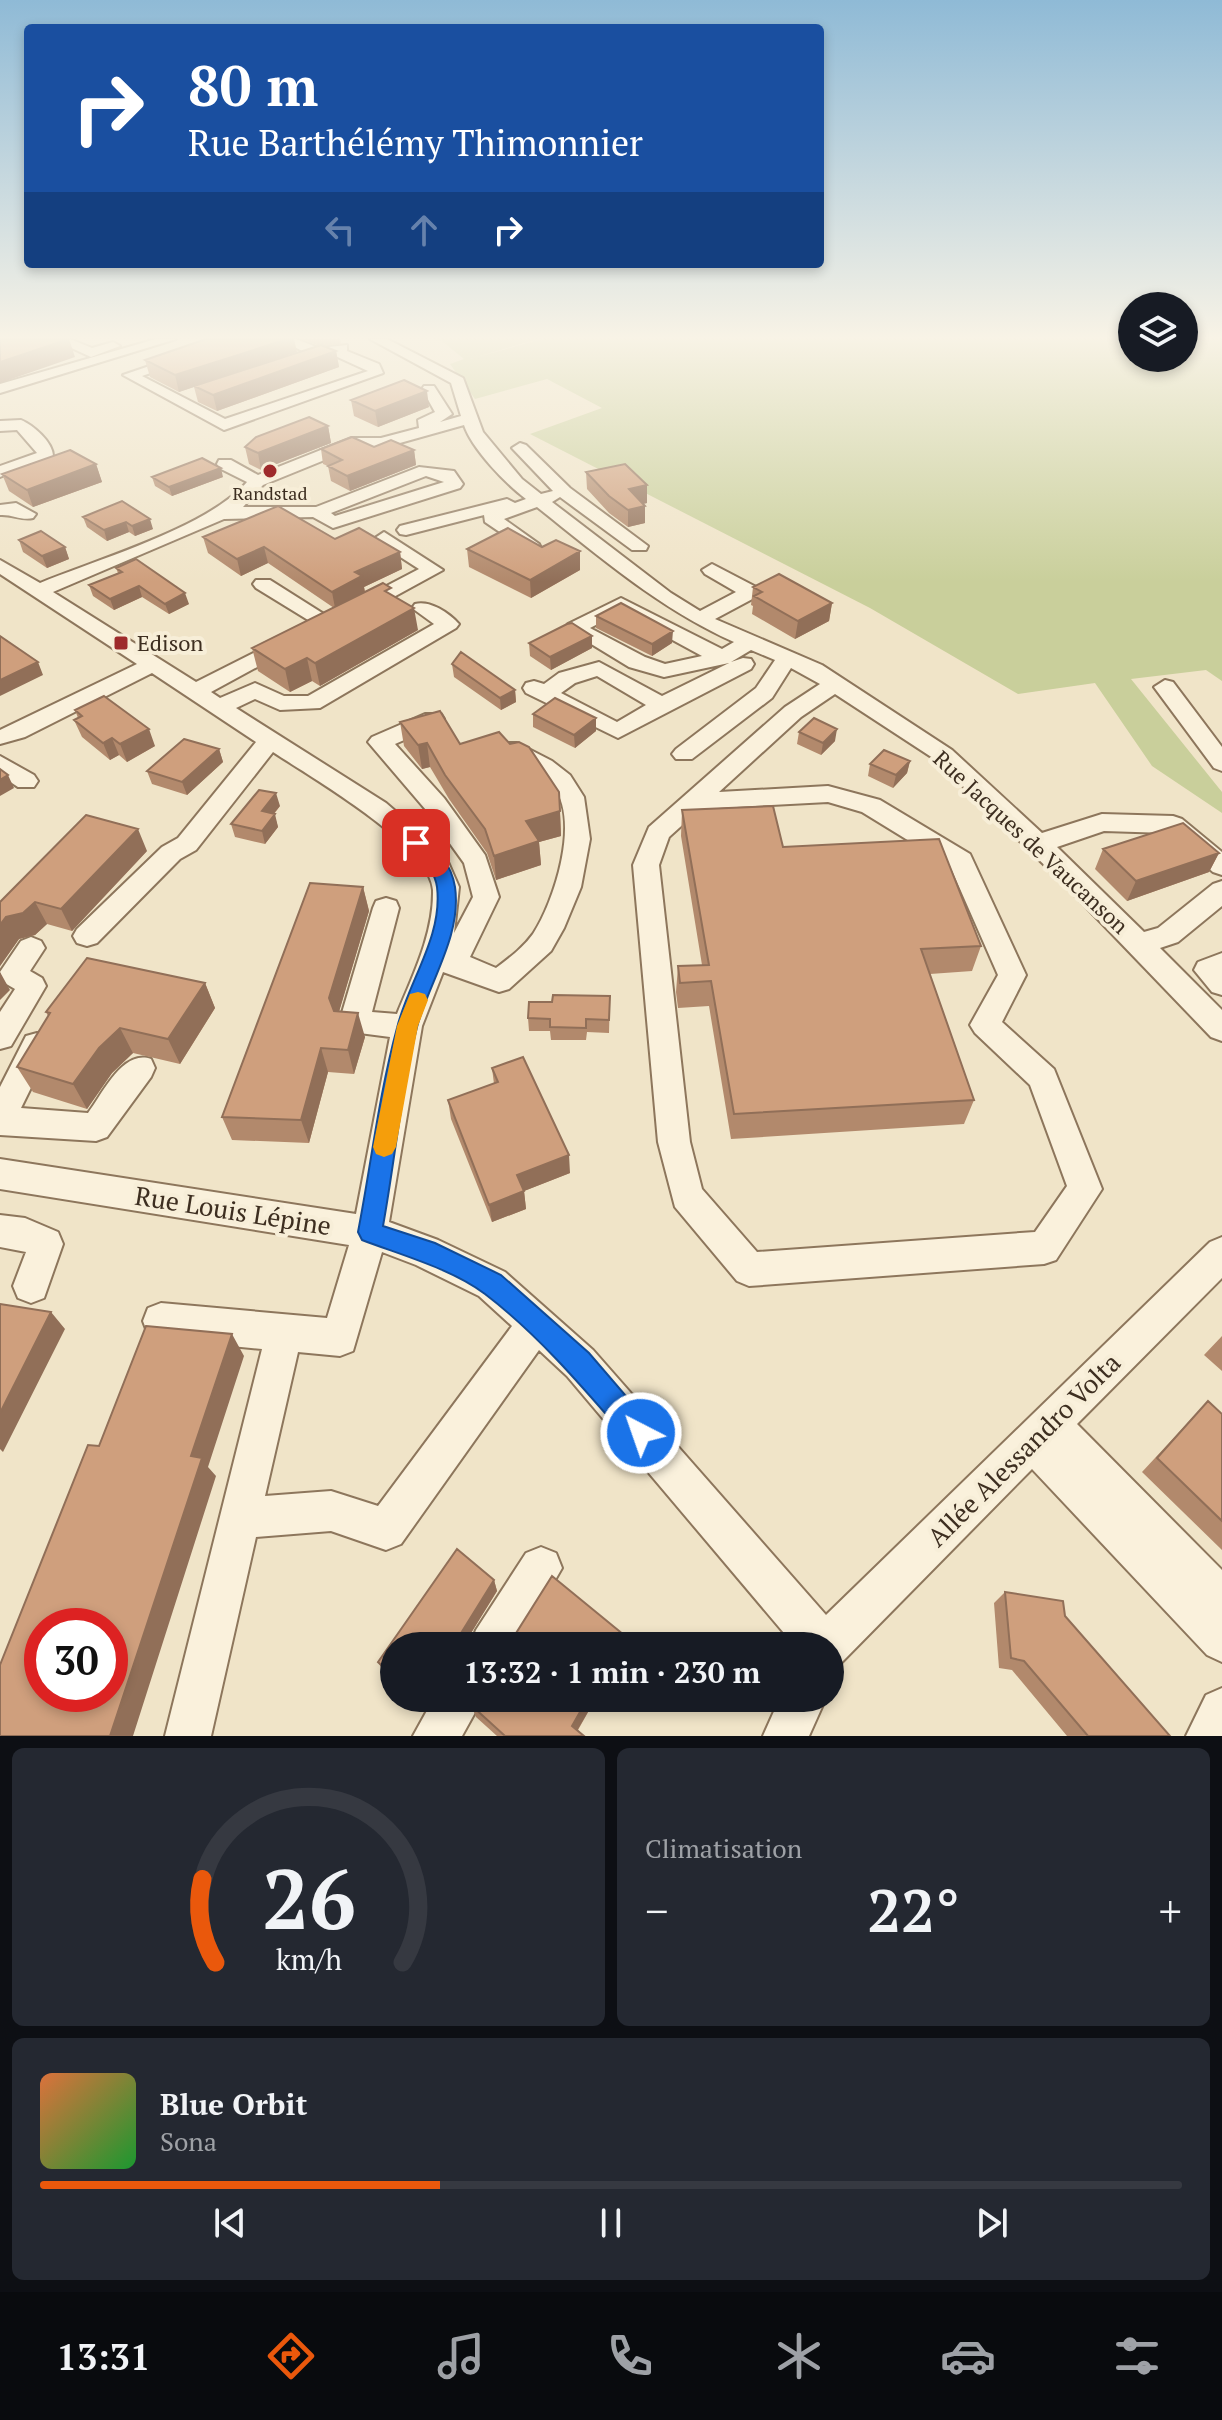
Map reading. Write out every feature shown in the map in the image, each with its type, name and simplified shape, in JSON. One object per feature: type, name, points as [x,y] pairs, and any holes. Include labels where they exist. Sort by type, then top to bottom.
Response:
[{"type":"street","points":[[217,420],[224,425],[239,420]]},
{"type":"street","points":[[427,429],[424,423],[431,420]]},
{"type":"street","points":[[40,590],[214,518],[242,498],[257,481],[357,441],[382,443],[462,420]]},
{"type":"street","name":"Rue Jacques de Vaucanson","points":[[471,420],[475,433],[532,503],[664,597],[699,619],[835,684],[944,755],[1038,844],[1222,1029]]},
{"type":"street","points":[[0,426],[21,425],[45,449],[45,456],[0,472]]},
{"type":"street","points":[[335,426],[357,441]]},
{"type":"street","points":[[520,448],[564,492],[639,546]]},
{"type":"street","points":[[225,464],[257,481]]},
{"type":"street","points":[[242,498],[317,471]]},
{"type":"street","points":[[214,518],[287,510],[318,512],[425,471],[448,475],[454,484],[333,523],[318,512]]},
{"type":"street","points":[[0,481],[20,473]]},
{"type":"street","points":[[545,557],[491,518],[564,492]]},
{"type":"street","points":[[406,530],[505,504],[532,503]]},
{"type":"street","points":[[0,510],[16,508],[27,514]]},
{"type":"street","points":[[195,691],[433,570],[384,538]]},
{"type":"street","points":[[0,566],[377,809],[435,859],[446,887],[443,962]]},
{"type":"street","points":[[699,619],[751,592],[712,570]]},
{"type":"street","points":[[263,584],[328,623]]},
{"type":"street","points":[[722,658],[621,604],[575,628],[637,662],[664,671],[768,650]]},
{"type":"street","points":[[219,707],[255,690],[280,703],[312,703],[449,624],[422,608]]},
{"type":"street","points":[[662,705],[599,668],[540,691],[618,731],[768,650]]},
{"type":"street","points":[[684,754],[764,693],[768,650]]},
{"type":"street","points":[[0,737],[38,722],[154,664]]},
{"type":"street","points":[[695,801],[828,794],[871,806],[961,860],[1012,975],[985,1025],[1043,1078],[1085,1189],[1044,1248],[749,1269],[687,1196],[674,1142],[646,865],[658,833],[793,712],[835,684]]},
{"type":"street","points":[[1165,687],[1222,763]]},
{"type":"street","points":[[161,1321],[340,1338],[370,1232],[407,1026],[443,962],[486,897],[476,861],[435,804],[380,742],[440,716]]},
{"type":"street","points":[[0,756],[30,738],[38,722]]},
{"type":"street","points":[[87,936],[171,853],[187,844],[270,740]]},
{"type":"street","points":[[443,962],[499,981],[540,945],[571,881],[578,818],[564,783],[537,761],[506,747]]},
{"type":"street","points":[[0,764],[26,781]]},
{"type":"street","points":[[1038,844],[1102,822],[1173,825],[1222,866]]},
{"type":"street","points":[[1139,944],[1168,935],[1222,891]]},
{"type":"street","points":[[386,908],[354,1023],[407,1026]]},
{"type":"street","points":[[0,1037],[32,986],[13,974],[31,948]]},
{"type":"street","points":[[1222,964],[1208,970],[1222,984]]},
{"type":"street","points":[[55,1017],[0,1119],[96,1127],[140,1068]]},
{"type":"street","name":"Rue Louis Lépine","points":[[0,1174],[370,1232],[426,1252],[492,1284],[580,1363],[813,1632]]},
{"type":"street","points":[[0,1231],[25,1234],[46,1244],[31,1286]]},
{"type":"street","name":"Allée Alessandro Volta","points":[[839,1632],[1222,1254]]},
{"type":"street","points":[[241,1518],[331,1511],[386,1529],[536,1323]]},
{"type":"street","points":[[188,1736],[284,1333]]},
{"type":"street","points":[[1042,1432],[1222,1601]]},
{"type":"street","points":[[1042,1432],[1222,1640]]},
{"type":"street","points":[[501,1632],[541,1568]]},
{"type":"street","points":[[1209,1736],[1222,1711]]},
{"type":"street","points":[[436,1736],[451,1712]]},
{"type":"street","points":[[786,1736],[797,1712]]},
{"type":"green space","points":[[569,420],[1222,420],[1222,681],[1206,670],[1131,679],[1222,792],[1222,813],[1152,766],[1095,683],[1018,694],[870,608],[530,434]]},
{"type":"building","points":[[301,420],[315,420],[328,426],[258,453],[245,447],[256,437]]},
{"type":"building","points":[[352,437],[374,447],[391,440],[414,450],[347,476],[328,466],[342,460],[321,449]]},
{"type":"building","points":[[70,450],[96,464],[27,490],[2,474]]},
{"type":"building","points":[[202,458],[221,468],[169,487],[152,477]]},
{"type":"building","points":[[625,464],[647,485],[629,489],[645,506],[628,510],[586,472]]},
{"type":"building","points":[[122,501],[150,519],[132,526],[126,522],[104,530],[83,517]]},
{"type":"building","points":[[278,506],[335,539],[359,528],[400,552],[355,572],[362,576],[332,592],[264,547],[237,559],[203,537]]},
{"type":"building","points":[[508,528],[542,547],[556,540],[580,551],[530,580],[467,549]]},
{"type":"building","points":[[41,531],[65,547],[42,556],[19,540]]},
{"type":"building","points":[[136,559],[185,593],[165,604],[139,586],[110,599],[89,585],[122,572],[116,568]]},
{"type":"building","points":[[779,574],[832,603],[798,621],[754,596],[762,592],[753,587]]},
{"type":"building","points":[[383,583],[391,588],[385,591],[414,608],[315,663],[307,658],[285,669],[252,648]]},
{"type":"building","points":[[621,603],[673,631],[652,644],[596,616]]},
{"type":"building","points":[[572,623],[592,636],[550,657],[529,643],[567,624]]},
{"type":"building","points":[[0,636],[38,662],[0,680]]},
{"type":"building","points":[[461,652],[515,690],[500,698],[452,664]]},
{"type":"building","points":[[104,696],[149,729],[120,744],[112,738],[103,743],[74,720],[82,716],[75,710]]},
{"type":"building","points":[[555,698],[596,718],[574,735],[533,714]]},
{"type":"building","points":[[440,711],[460,744],[499,732],[510,744],[519,742],[529,747],[559,792],[560,811],[526,821],[539,841],[494,856],[485,829],[445,775],[427,743],[418,745],[400,722]]},
{"type":"building","points":[[814,718],[837,729],[823,743],[799,732]]},
{"type":"building","points":[[184,739],[219,749],[182,782],[147,771]]},
{"type":"building","points":[[884,750],[910,761],[896,775],[870,764]]},
{"type":"building","points":[[0,769],[8,775],[0,780]]},
{"type":"building","points":[[259,790],[276,793],[262,811],[275,814],[262,831],[231,824]]},
{"type":"building","points":[[773,806],[783,847],[939,839],[981,946],[921,949],[974,1100],[734,1114],[711,981],[680,983],[678,966],[709,965],[682,810]]},
{"type":"building","points":[[86,815],[138,829],[61,909],[35,902],[23,913],[6,917],[0,925],[0,902]]},
{"type":"building","points":[[1183,823],[1219,853],[1136,881],[1103,849]]},
{"type":"building","points":[[310,883],[363,887],[329,998],[334,1011],[358,1013],[348,1050],[321,1048],[301,1120],[222,1117]]},
{"type":"building","points":[[87,958],[205,983],[168,1039],[120,1028],[99,1048],[73,1084],[17,1067],[50,1013],[46,1012]]},
{"type":"building","points":[[553,995],[610,996],[609,1020],[586,1019],[586,1028],[550,1027],[550,1019],[528,1018],[529,1002],[552,1002]]},
{"type":"building","points":[[523,1057],[569,1155],[517,1175],[524,1191],[489,1205],[448,1100],[498,1082],[492,1068]]},
{"type":"building","points":[[0,1304],[51,1312],[0,1413]]},
{"type":"building","points":[[146,1326],[232,1334],[191,1456],[202,1458],[128,1682],[128,1608],[24,1608],[24,1712],[118,1712],[110,1736],[0,1736],[0,1665],[88,1445],[99,1446]]},
{"type":"building","points":[[1208,1401],[1222,1414],[1222,1521],[1157,1458]]},
{"type":"building","points":[[457,1549],[494,1580],[462,1632],[399,1632]]},
{"type":"building","points":[[552,1576],[620,1632],[517,1632]]},
{"type":"building","points":[[1005,1592],[1063,1601],[1065,1616],[1170,1736],[1088,1736],[1024,1661],[1011,1658]]},
{"type":"building","points":[[479,1712],[580,1712],[572,1726],[584,1736],[505,1736]]},
{"type":"slow traffic","points":[[384,1147],[407,1026],[418,1000]]},
{"type":"place","name":"Randstad","points":[[270,471]]},
{"type":"place","name":"Edison","points":[[121,643]]},
{"type":"route","points":[[416,843],[435,859],[446,887],[443,922],[433,961],[407,1026],[370,1232],[426,1252],[492,1284],[580,1363],[641,1433]]}]
